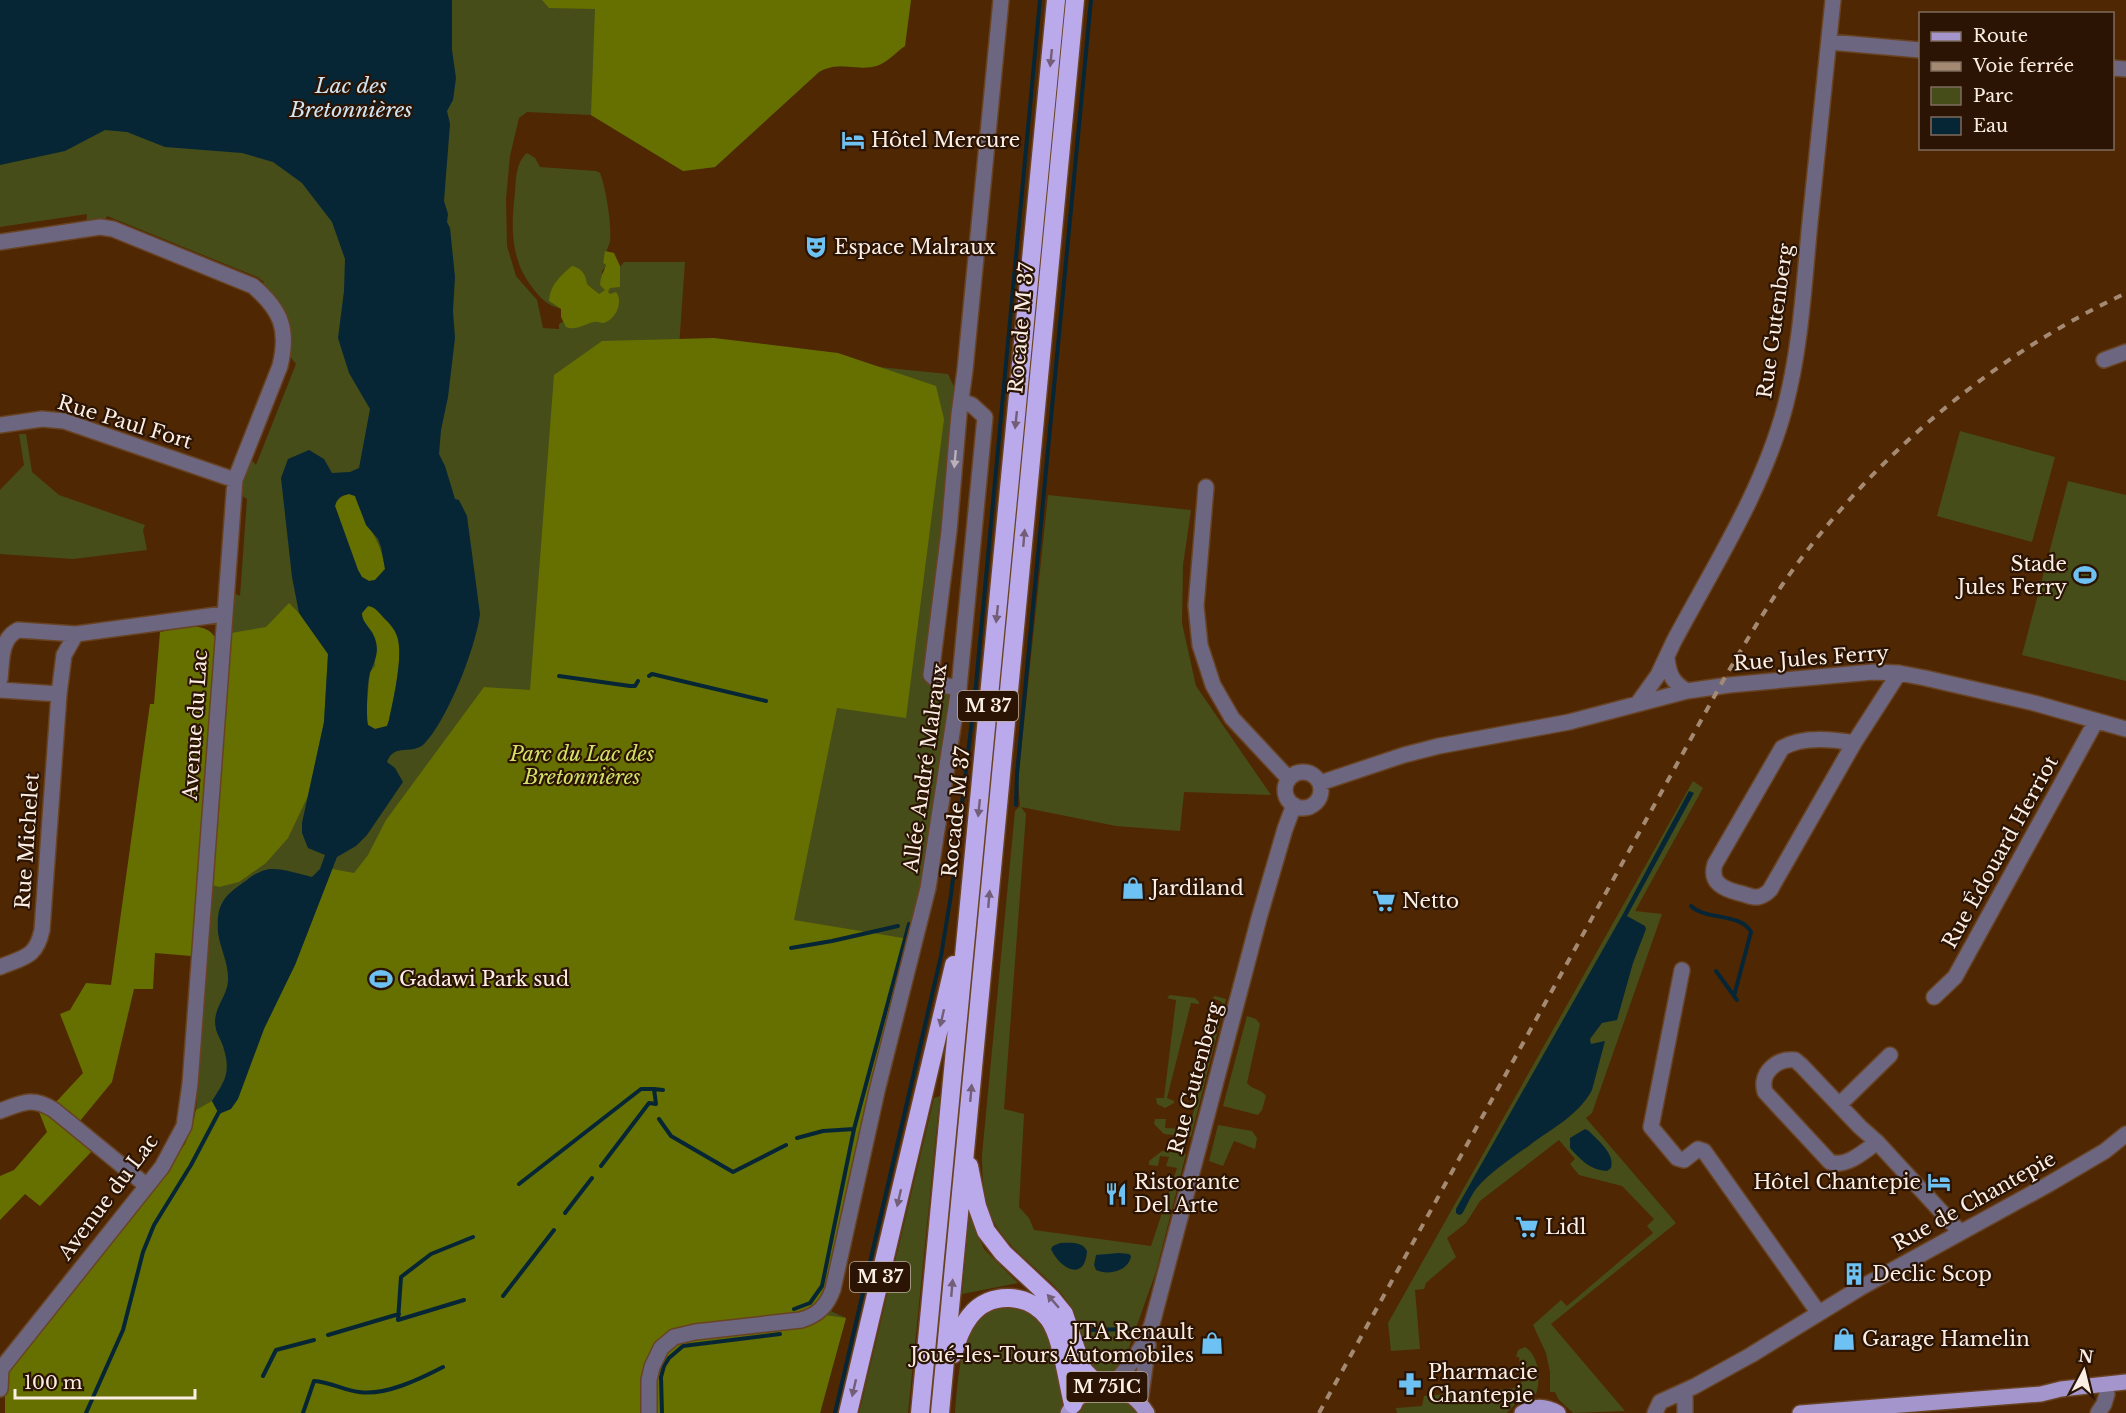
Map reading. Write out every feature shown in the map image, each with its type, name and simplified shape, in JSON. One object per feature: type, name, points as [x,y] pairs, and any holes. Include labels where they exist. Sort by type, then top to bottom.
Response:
[{"type":"highway","name":"Rocade M 37","points":[[920,1413],[1056,0]]},
{"type":"highway","name":"Rocade M 37","points":[[940,1413],[1075,0]]},
{"type":"highway","name":"M 37","points":[[848,1413],[970,900]]},
{"type":"highway","name":"M 37","points":[[965,1156],[971,1172],[977,1206],[986,1231],[1002,1253],[1051,1298],[1064,1314],[1083,1370],[1105,1387]]},
{"type":"highway","name":"M 37","points":[[943,1388],[955,1347],[969,1317],[978,1307],[989,1301],[1016,1298],[1040,1309],[1050,1320],[1056,1332],[1070,1408]]},
{"type":"main road","points":[[1800,1413],[2041,1395],[2061,1389],[2126,1382]]},
{"type":"main road","name":"M 751C","points":[[1070,1408],[1080,1396],[1105,1387],[1129,1393],[1143,1407]]},
{"type":"main road","points":[[2041,1395],[2060,1399],[2126,1392]]},
{"type":"main road","points":[[1522,1413],[1535,1407],[1544,1407],[1558,1413]]},
{"type":"street","points":[[959,688],[942,685],[931,675],[949,531],[1001,0]]},
{"type":"street","name":"Rue Gutenberg","points":[[1638,703],[1667,659],[1674,641],[1737,524],[1765,466],[1785,407],[1796,352],[1833,0]]},
{"type":"street","points":[[1829,42],[1919,50]]},
{"type":"street","name":"Avenue du Lac","points":[[0,242],[100,227],[113,229],[252,286],[268,299],[281,322],[284,336],[284,350],[280,366],[235,480],[187,1111],[184,1126],[162,1167],[1,1369],[0,1389]]},
{"type":"street","points":[[2104,360],[2126,352]]},
{"type":"street","name":"Allée André Malraux","points":[[648,1412],[649,1380],[656,1357],[661,1348],[674,1337],[695,1332],[801,1320],[817,1314],[829,1301],[928,888],[959,688],[985,417],[972,405],[961,400]]},
{"type":"street","name":"Rue Paul Fort","points":[[0,425],[42,419],[64,421],[235,480]]},
{"type":"street","points":[[1206,487],[1196,606],[1200,645],[1213,685],[1232,718],[1289,779]]},
{"type":"street","points":[[0,679],[6,638],[18,630],[76,634],[224,614]]},
{"type":"street","name":"Rue Michelet","points":[[0,967],[32,953],[40,937],[59,694],[64,655],[76,634]]},
{"type":"street","points":[[1667,659],[1673,680],[1687,691]]},
{"type":"street","name":"Rue Jules Ferry","points":[[1638,703],[1687,691],[1729,685],[1873,672],[1899,673],[2034,703],[2126,729]]},
{"type":"street","points":[[1854,743],[1824,740],[1794,743],[1782,748],[1715,864],[1714,874],[1718,885],[1754,897],[1766,895],[1854,743],[1899,673]]},
{"type":"street","points":[[0,690],[59,694]]},
{"type":"street","points":[[1320,783],[1439,746],[1569,722],[1638,703]]},
{"type":"street","name":"Rue Édouard Herriot","points":[[1934,997],[1955,977],[2096,721]]},
{"type":"street","points":[[1299,773],[1311,774],[1320,783],[1321,794],[1315,804],[1305,808],[1294,805],[1287,798],[1289,779],[1299,773]]},
{"type":"street","name":"Rue Gutenberg","points":[[1105,1387],[1134,1361],[1143,1347],[1152,1324],[1257,928],[1294,805]]},
{"type":"street","points":[[1682,970],[1651,1127],[1677,1158],[1684,1161],[1698,1149],[1704,1151],[1818,1312]]},
{"type":"street","points":[[1839,1105],[1890,1055]]},
{"type":"street","points":[[1877,1142],[1848,1161],[1835,1164],[1830,1162],[1766,1092],[1764,1081],[1773,1066],[1782,1061],[1795,1060],[1877,1142],[1960,1232]]},
{"type":"street","points":[[0,1111],[29,1101],[41,1102],[54,1110],[147,1186]]},
{"type":"street","name":"Rue de Chantepie","points":[[1655,1413],[1660,1402],[1751,1355],[1818,1312],[2123,1143]]},
{"type":"street","points":[[1143,1407],[1142,1380],[1152,1324]]},
{"type":"street","points":[[1685,1391],[1685,1413]]},
{"type":"street","points":[[2098,1413],[2107,1394]]},
{"type":"green space","name":"Parc du Lac des Bretonnières","points":[[0,0],[831,0],[853,66],[829,67],[819,72],[715,167],[683,171],[591,115],[527,112],[519,118],[510,156],[506,199],[507,246],[516,276],[537,300],[543,328],[559,329],[559,324],[580,311],[596,292],[566,272],[554,285],[549,296],[549,301],[561,309],[541,298],[525,276],[516,254],[513,217],[517,171],[527,153],[535,158],[540,167],[600,173],[610,226],[610,241],[603,263],[607,265],[602,271],[603,287],[624,262],[685,262],[679,347],[948,374],[961,401],[931,675],[959,688],[928,888],[824,1308],[846,1318],[820,1413],[5,1413],[150,1189],[185,1144],[192,1127],[196,1110],[232,592],[240,596],[247,499],[239,494],[249,457],[256,465],[296,364],[286,344],[277,304],[261,286],[264,282],[257,277],[107,216],[104,222],[86,223],[87,214],[0,227]]},
{"type":"green space","points":[[542,0],[911,0],[905,46],[889,59],[872,67],[839,66],[819,72],[715,167],[683,171],[591,115],[595,9],[549,8]]},
{"type":"green space","points":[[605,251],[614,253],[620,266],[620,287],[610,288],[608,292],[610,294],[616,292],[618,296],[617,310],[607,322],[595,322],[577,328],[566,327],[561,317],[561,309],[549,301],[554,285],[572,266],[581,270],[587,284],[599,294],[605,290],[600,285],[606,265],[603,263]]},
{"type":"green space","points":[[714,338],[838,353],[936,386],[944,419],[906,718],[837,708],[794,920],[915,940],[833,1289],[818,1314],[846,1318],[820,1413],[5,1413],[5,1380],[16,1360],[185,1144],[196,1110],[212,1101],[219,1114],[295,965],[332,869],[354,873],[368,855],[386,820],[484,687],[530,690],[554,375],[602,341]]},
{"type":"green space","points":[[1960,431],[2055,457],[2032,542],[1937,516]]},
{"type":"green space","points":[[19,434],[26,434],[32,472],[59,495],[145,525],[143,530],[147,550],[73,559],[0,554],[0,490],[24,465]]},
{"type":"green space","name":"Stade Jules Ferry","points":[[2068,481],[2126,495],[2126,681],[2022,655]]},
{"type":"green space","points":[[349,494],[355,496],[380,549],[385,569],[375,580],[369,581],[362,577],[358,570],[335,506],[340,498]]},
{"type":"green space","points":[[1048,495],[1191,510],[1183,565],[1182,623],[1196,686],[1271,795],[1184,792],[1180,831],[1116,826],[1021,807],[1026,814],[1004,1109],[1024,1114],[1019,1207],[1029,1218],[1034,1230],[1151,1246],[1177,1168],[1166,1166],[1169,1157],[1160,1156],[1158,1166],[1149,1165],[1149,1161],[1162,1151],[1186,1154],[1156,1272],[1122,1367],[1110,1377],[1101,1376],[1090,1366],[1071,1307],[1049,1280],[1019,1253],[999,1230],[987,1205],[984,1191],[982,1155],[1015,811],[1020,806],[1018,780]]},
{"type":"green space","points":[[289,603],[299,613],[328,654],[324,722],[308,796],[288,838],[266,863],[239,882],[219,887],[197,880],[191,956],[155,953],[153,989],[134,989],[112,1082],[70,1133],[92,1151],[40,1206],[25,1194],[0,1220],[0,1176],[14,1170],[47,1132],[39,1112],[57,1101],[83,1073],[60,1014],[70,1010],[86,983],[111,985],[150,704],[154,704],[160,632],[197,627],[209,631],[214,636],[266,627]]},
{"type":"green space","points":[[368,606],[373,607],[391,626],[399,644],[397,678],[389,720],[387,726],[375,729],[368,725],[366,717],[370,672],[375,666],[373,633],[362,619],[362,613]]},
{"type":"green space","points":[[1693,781],[1703,788],[1635,911],[1662,914],[1592,1113],[1586,1118],[1676,1223],[1551,1324],[1625,1411],[1573,1413],[1559,1400],[1555,1392],[1550,1392],[1550,1372],[1546,1353],[1533,1325],[1561,1300],[1567,1306],[1653,1233],[1647,1226],[1654,1219],[1622,1186],[1579,1175],[1570,1164],[1575,1159],[1559,1140],[1480,1201],[1466,1223],[1447,1238],[1456,1257],[1426,1283],[1424,1289],[1415,1290],[1420,1349],[1391,1351],[1388,1323]]},
{"type":"green space","points":[[1170,995],[1195,998],[1199,1004],[1191,1003],[1167,1098],[1174,1103],[1165,1108],[1157,1104],[1156,1098],[1164,1098],[1176,1000],[1167,998]]},
{"type":"green space","points":[[1215,996],[1226,999],[1191,1137],[1164,1134],[1154,1124],[1155,1119],[1166,1119],[1165,1128],[1189,1129],[1222,1002],[1212,998]]},
{"type":"green space","points":[[1247,1016],[1256,1019],[1260,1024],[1247,1083],[1266,1096],[1258,1115],[1223,1106]]},
{"type":"green space","points":[[940,1096],[908,1413],[859,1413],[934,1098]]},
{"type":"green space","points":[[1218,1125],[1252,1131],[1257,1138],[1255,1149],[1234,1141],[1223,1166],[1209,1161]]},
{"type":"green space","points":[[969,1215],[984,1249],[1018,1283],[962,1294]]},
{"type":"green space","points":[[1001,1305],[1028,1309],[1048,1331],[1064,1402],[1061,1413],[955,1413],[960,1366],[969,1330],[979,1316]]},
{"type":"green space","points":[[1525,1347],[1530,1351],[1538,1368],[1536,1394],[1522,1395],[1519,1357],[1516,1357],[1518,1350]]},
{"type":"green space","points":[[1515,1388],[1515,1393],[1518,1391],[1518,1401],[1507,1413],[1397,1413],[1396,1408],[1422,1406],[1424,1396]]},
{"type":"green space","points":[[1099,1393],[1122,1395],[1141,1413],[1076,1413],[1088,1398]]},
{"type":"water","name":"Lac des Bretonnières","points":[[0,0],[452,0],[452,50],[456,78],[453,100],[447,111],[450,124],[444,201],[448,214],[447,222],[450,228],[455,277],[453,311],[455,338],[439,454],[455,499],[459,500],[467,516],[480,614],[467,663],[443,717],[434,732],[420,747],[394,752],[390,756],[387,762],[395,768],[403,782],[367,835],[356,846],[337,857],[295,965],[264,1029],[238,1099],[231,1109],[219,1114],[212,1101],[224,1081],[227,1062],[215,1022],[228,981],[218,932],[220,907],[233,890],[252,876],[265,870],[282,870],[312,877],[320,869],[325,855],[308,848],[302,833],[302,823],[324,722],[328,654],[299,613],[292,577],[281,478],[288,459],[309,450],[324,459],[332,473],[350,472],[359,468],[370,409],[349,373],[338,338],[344,291],[345,259],[332,222],[302,183],[273,162],[242,153],[165,147],[127,132],[105,130],[65,151],[0,165]],"holes":[[[349,494],[355,496],[366,525],[378,539],[381,547],[385,569],[375,580],[369,581],[362,577],[358,570],[335,506],[340,498]],[[368,606],[373,607],[391,626],[399,644],[397,678],[389,720],[387,726],[375,729],[368,725],[367,721],[369,677],[377,650],[375,638],[362,613]]]},
{"type":"water","points":[[1689,791],[1694,793],[1627,916],[1645,926],[1646,929],[1633,963],[1617,1020],[1602,1023],[1590,1039],[1591,1044],[1605,1041],[1592,1090],[1572,1114],[1488,1177],[1476,1189],[1462,1214],[1459,1215],[1456,1209],[1623,914]]},
{"type":"water","points":[[1585,1129],[1601,1143],[1611,1157],[1611,1168],[1607,1171],[1591,1166],[1570,1148],[1570,1138]]},
{"type":"water","points":[[1060,1243],[1075,1243],[1085,1248],[1087,1251],[1082,1267],[1071,1269],[1060,1262],[1051,1249]]},
{"type":"water","points":[[1119,1253],[1131,1256],[1122,1269],[1112,1272],[1096,1270],[1094,1265],[1096,1255]]},
{"type":"waterway","points":[[835,1413],[941,956],[951,895],[975,695],[1040,0]]},
{"type":"waterway","points":[[1016,805],[1017,774],[1091,0]]},
{"type":"waterway","points":[[649,676],[652,674],[766,701]]},
{"type":"waterway","points":[[559,676],[630,686],[635,686],[638,681]]},
{"type":"waterway","points":[[1691,906],[1705,913],[1739,922],[1751,932],[1734,996]]},
{"type":"waterway","points":[[797,1138],[823,1131],[854,1129],[909,924]]},
{"type":"waterway","points":[[791,948],[898,926]]},
{"type":"waterway","points":[[1716,971],[1737,1000]]},
{"type":"waterway","points":[[519,1184],[641,1089],[654,1089]]},
{"type":"waterway","points":[[601,1166],[649,1103],[656,1104],[654,1089],[663,1090]]},
{"type":"waterway","points":[[86,1413],[123,1330],[143,1252],[154,1225],[191,1165],[220,1110]]},
{"type":"waterway","points":[[659,1119],[671,1136],[733,1172],[786,1145]]},
{"type":"waterway","points":[[794,1309],[810,1303],[822,1286],[854,1129]]},
{"type":"waterway","points":[[565,1213],[592,1178]]},
{"type":"waterway","points":[[503,1296],[554,1230]]},
{"type":"waterway","points":[[464,1300],[398,1320],[401,1277],[431,1254],[473,1237]]},
{"type":"waterway","points":[[328,1335],[399,1314]]},
{"type":"waterway","points":[[1087,1330],[1130,1329]]},
{"type":"waterway","points":[[662,1413],[661,1377],[664,1366],[669,1358],[683,1346],[780,1334]]},
{"type":"waterway","points":[[263,1376],[276,1350],[314,1340]]},
{"type":"waterway","points":[[303,1413],[314,1381],[369,1393],[391,1389],[443,1367]]},
{"type":"railway","points":[[1319,1413],[1720,686],[1760,619],[1803,556],[1871,476],[1949,405],[1990,373],[2034,344],[2126,293]]},
{"type":"place","name":"Hôtel Mercure","points":[[853,140]]},
{"type":"place","name":"Espace Malraux","points":[[816,247]]},
{"type":"place","name":"Stade Jules Ferry","points":[[2085,575]]},
{"type":"place","name":"Jardiland","points":[[1133,888]]},
{"type":"place","name":"Netto","points":[[1384,901]]},
{"type":"place","name":"Gadawi Park sud","points":[[381,979]]},
{"type":"place","name":"Hôtel Chantepie","points":[[1939,1182]]},
{"type":"place","name":"Ristorante Del Arte","points":[[1116,1194]]},
{"type":"place","name":"Lidl","points":[[1527,1227]]},
{"type":"place","name":"Declic Scop","points":[[1854,1274]]},
{"type":"place","name":"Garage Hamelin","points":[[1844,1339]]},
{"type":"place","name":"JTA Renault Joué-les-Tours Automobiles","points":[[1212,1343]]},
{"type":"place","name":"Pharmacie Chantepie","points":[[1410,1384]]}]
